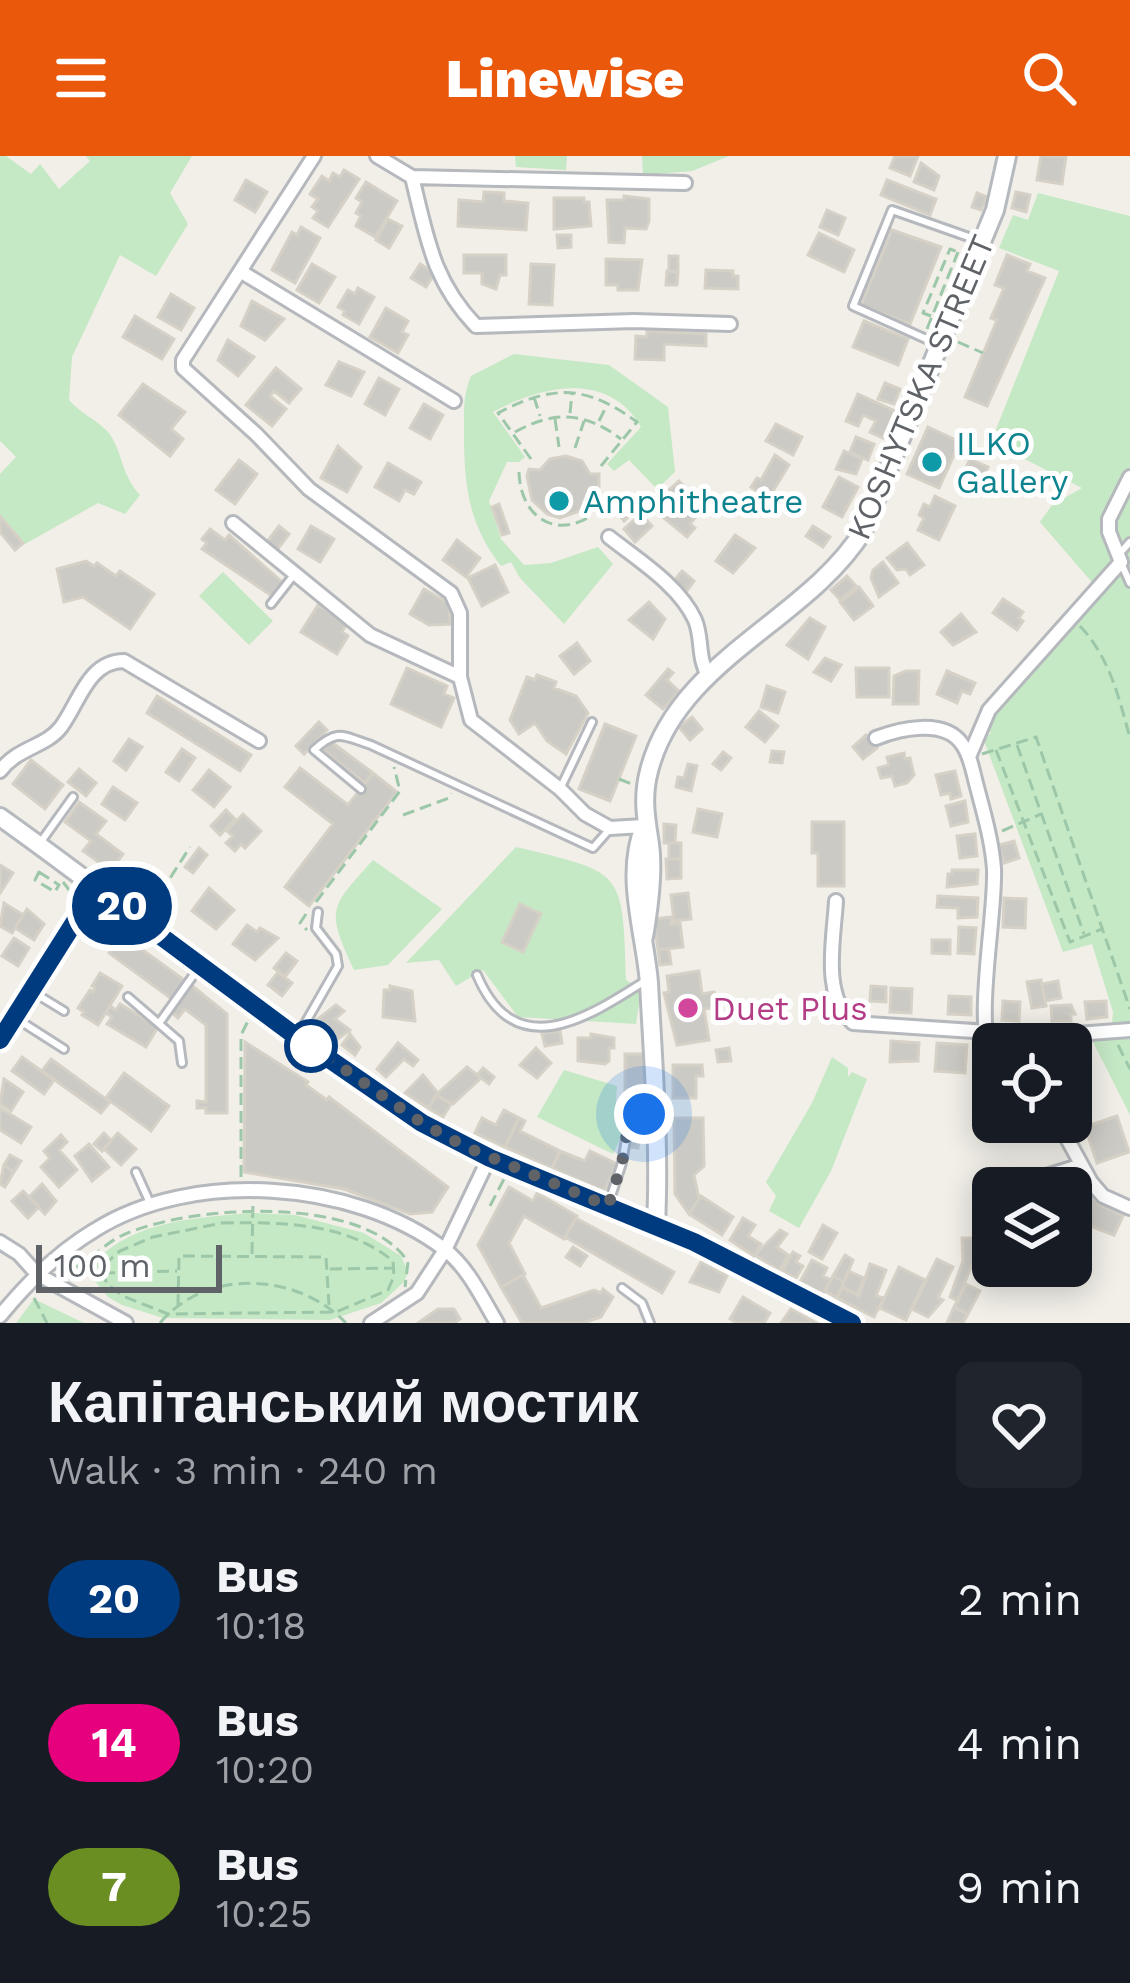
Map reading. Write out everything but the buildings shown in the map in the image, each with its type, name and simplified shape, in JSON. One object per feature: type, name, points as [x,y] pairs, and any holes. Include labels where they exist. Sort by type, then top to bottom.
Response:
[{"type":"main road","name":"KOSHYTSKA STREET","points":[[656,1224],[648,979],[637,911],[638,842],[653,757],[682,707],[709,677],[848,555],[874,509],[995,210],[1007,156]]},
{"type":"main road","points":[[0,817],[422,1123],[490,1158],[656,1224],[751,1268],[852,1323]]},
{"type":"main road","points":[[0,1040],[96,888]]},
{"type":"street","points":[[314,156],[183,368],[309,489],[451,593],[460,613],[460,677],[471,720],[585,814],[610,828],[644,826]]},
{"type":"street","points":[[377,156],[412,177],[685,183]]},
{"type":"street","points":[[412,177],[424,231],[451,299],[476,326],[634,321],[730,324]]},
{"type":"street","points":[[241,272],[454,401]]},
{"type":"street","points":[[969,758],[988,710],[1124,553],[1112,541],[1108,519],[1130,477]]},
{"type":"street","points":[[233,524],[370,635],[460,677]]},
{"type":"street","points":[[609,537],[656,574],[690,613],[697,624],[700,663],[709,677]]},
{"type":"street","points":[[0,771],[9,758],[56,734],[96,672],[113,661],[124,661],[259,741]]},
{"type":"street","points":[[876,738],[909,728],[947,733],[958,738],[969,758],[990,836],[994,872],[987,1023]]},
{"type":"street","points":[[836,901],[832,966],[842,1013],[868,1027],[972,1033]]},
{"type":"street","points":[[1092,1033],[1130,1030]]},
{"type":"street","points":[[1069,1143],[1103,1196],[1130,1208]]},
{"type":"street","points":[[371,1323],[417,1293],[446,1250],[490,1158]]},
{"type":"street","points":[[0,1316],[37,1274],[97,1228],[151,1206],[241,1191],[292,1192],[388,1219],[446,1250],[497,1323]]},
{"type":"street","points":[[0,1242],[37,1274],[126,1323]]},
{"type":"lane","points":[[941,340],[853,306],[892,210],[982,242]]},
{"type":"lane","points":[[1124,553],[1130,583]]},
{"type":"lane","points":[[271,604],[295,574]]},
{"type":"lane","points":[[560,789],[592,722]]},
{"type":"lane","points":[[361,789],[314,750],[329,736],[338,734],[391,754],[593,848],[610,828]]},
{"type":"lane","points":[[39,845],[73,797]]},
{"type":"lane","points":[[297,1036],[338,966],[336,954],[316,928],[318,912]]},
{"type":"lane","points":[[160,1022],[201,964]]},
{"type":"lane","points":[[477,975],[508,1018],[536,1029],[597,1012],[648,979]]},
{"type":"lane","points":[[30,990],[64,1011]]},
{"type":"lane","points":[[128,997],[179,1041],[182,1063]]},
{"type":"lane","points":[[14,1017],[64,1049]]},
{"type":"lane","points":[[608,1206],[630,1115],[653,1113]]},
{"type":"lane","points":[[1066,1167],[1079,1163]]},
{"type":"lane","points":[[136,1172],[151,1206]]},
{"type":"lane","points":[[622,1288],[642,1303],[650,1323]]},
{"type":"path","points":[[932,316],[923,313],[950,249]]},
{"type":"path","points":[[958,252],[927,329],[941,340],[983,353]]},
{"type":"path","points":[[933,290],[941,294]]},
{"type":"path","points":[[570,414],[572,391]]},
{"type":"path","points":[[531,459],[498,413],[533,395],[572,391],[608,401],[638,422],[601,466]]},
{"type":"path","points":[[533,395],[540,418]]},
{"type":"path","points":[[599,422],[608,401]]},
{"type":"path","points":[[512,433],[540,418],[570,414],[599,422],[622,440]]},
{"type":"path","points":[[555,416],[559,447]]},
{"type":"path","points":[[575,448],[585,418]]},
{"type":"path","points":[[519,472],[519,489],[528,508],[548,524],[576,526],[591,516]]},
{"type":"path","points":[[1072,618],[1093,640],[1114,679],[1130,738]]},
{"type":"path","points":[[969,758],[1036,736],[1130,1009]]},
{"type":"path","points":[[1017,743],[1084,936]]},
{"type":"path","points":[[996,750],[1070,942],[1104,929]]},
{"type":"path","points":[[314,938],[300,923],[400,791],[391,754]]},
{"type":"path","points":[[403,815],[449,798],[454,787]]},
{"type":"path","points":[[990,836],[1041,814]]},
{"type":"path","points":[[150,909],[190,847]]},
{"type":"path","points":[[40,865],[65,884],[70,900],[57,889]]},
{"type":"path","points":[[241,1191],[241,1035],[248,1021]]},
{"type":"path","points":[[1114,1032],[1130,1069]]},
{"type":"path","points":[[490,1206],[505,1177]]},
{"type":"path","points":[[37,1274],[72,1271],[121,1236],[157,1224],[204,1214],[294,1212],[341,1223],[387,1242],[409,1262],[404,1291]]},
{"type":"path","points":[[252,1256],[253,1213]]},
{"type":"path","points":[[222,1223],[297,1224],[331,1232],[384,1253],[395,1268],[388,1290],[336,1312],[168,1314],[123,1296],[107,1284],[103,1273],[105,1264],[120,1251],[153,1237],[222,1223]]},
{"type":"path","points":[[178,1306],[179,1256],[326,1257],[328,1305]]},
{"type":"path","points":[[328,1269],[395,1268]]},
{"type":"path","points":[[103,1273],[178,1270]]},
{"type":"path","points":[[160,1323],[178,1306],[228,1284],[293,1288],[328,1305],[346,1323]]},
{"type":"path","points":[[34,1300],[47,1323]]},
{"type":"green space","points":[[0,156],[31,174],[40,164],[59,189],[90,161],[86,156],[192,156],[170,193],[188,224],[156,276],[120,255],[72,357],[69,400],[108,432],[140,495],[125,514],[98,503],[25,544],[0,514],[0,474],[16,457],[0,441]]},
{"type":"green space","points":[[515,156],[567,156],[566,170],[516,167]]},
{"type":"green space","points":[[642,156],[729,156],[692,171],[643,175]]},
{"type":"green space","points":[[1038,193],[1130,216],[1130,1115],[1092,1040],[1111,1036],[1113,1012],[1092,944],[1063,952],[983,738],[991,733],[986,723],[995,708],[1102,594],[1040,522],[1052,505],[1082,488],[991,442],[1059,271],[999,248],[1013,215],[1028,220]]},
{"type":"green space","points":[[514,354],[609,365],[668,407],[675,472],[657,489],[629,460],[614,471],[607,464],[641,427],[611,397],[592,390],[552,390],[493,412],[525,457],[507,462],[489,501],[501,539],[524,565],[551,563],[598,547],[613,564],[564,624],[511,562],[501,566],[481,535],[467,486],[464,417],[468,383],[471,376]]},
{"type":"green space","points":[[223,572],[273,621],[249,645],[199,596]]},
{"type":"green space","points":[[516,847],[578,863],[610,881],[623,916],[626,980],[641,990],[636,1024],[518,1017],[483,970],[456,986],[439,960],[406,963]]},
{"type":"green space","points":[[373,860],[442,909],[388,965],[354,970],[339,934],[336,910]]},
{"type":"green space","points":[[832,1057],[848,1068],[848,1077],[852,1072],[867,1079],[831,1171],[799,1228],[769,1211],[776,1196],[766,1182],[812,1103]]},
{"type":"green space","points":[[564,1070],[617,1086],[615,1119],[628,1122],[613,1154],[537,1117]]},
{"type":"green space","points":[[252,1213],[295,1215],[364,1233],[401,1256],[408,1272],[404,1282],[381,1303],[330,1320],[163,1318],[122,1305],[94,1280],[96,1261],[129,1237],[169,1223]]},
{"type":"green space","points":[[34,1299],[84,1323],[16,1323]]},
{"type":"bus line","name":"20","points":[[0,1040],[96,888],[422,1123],[490,1158],[656,1224],[751,1268],[852,1323]]},
{"type":"place","name":"ILKO Gallery","points":[[932,462]]},
{"type":"place","name":"Amphitheatre","points":[[559,501]]},
{"type":"place","name":"Duet Plus","points":[[688,1008]]},
{"type":"route","points":[[311,1046],[422,1123],[464,1146],[608,1206],[630,1115],[644,1114]]}]
